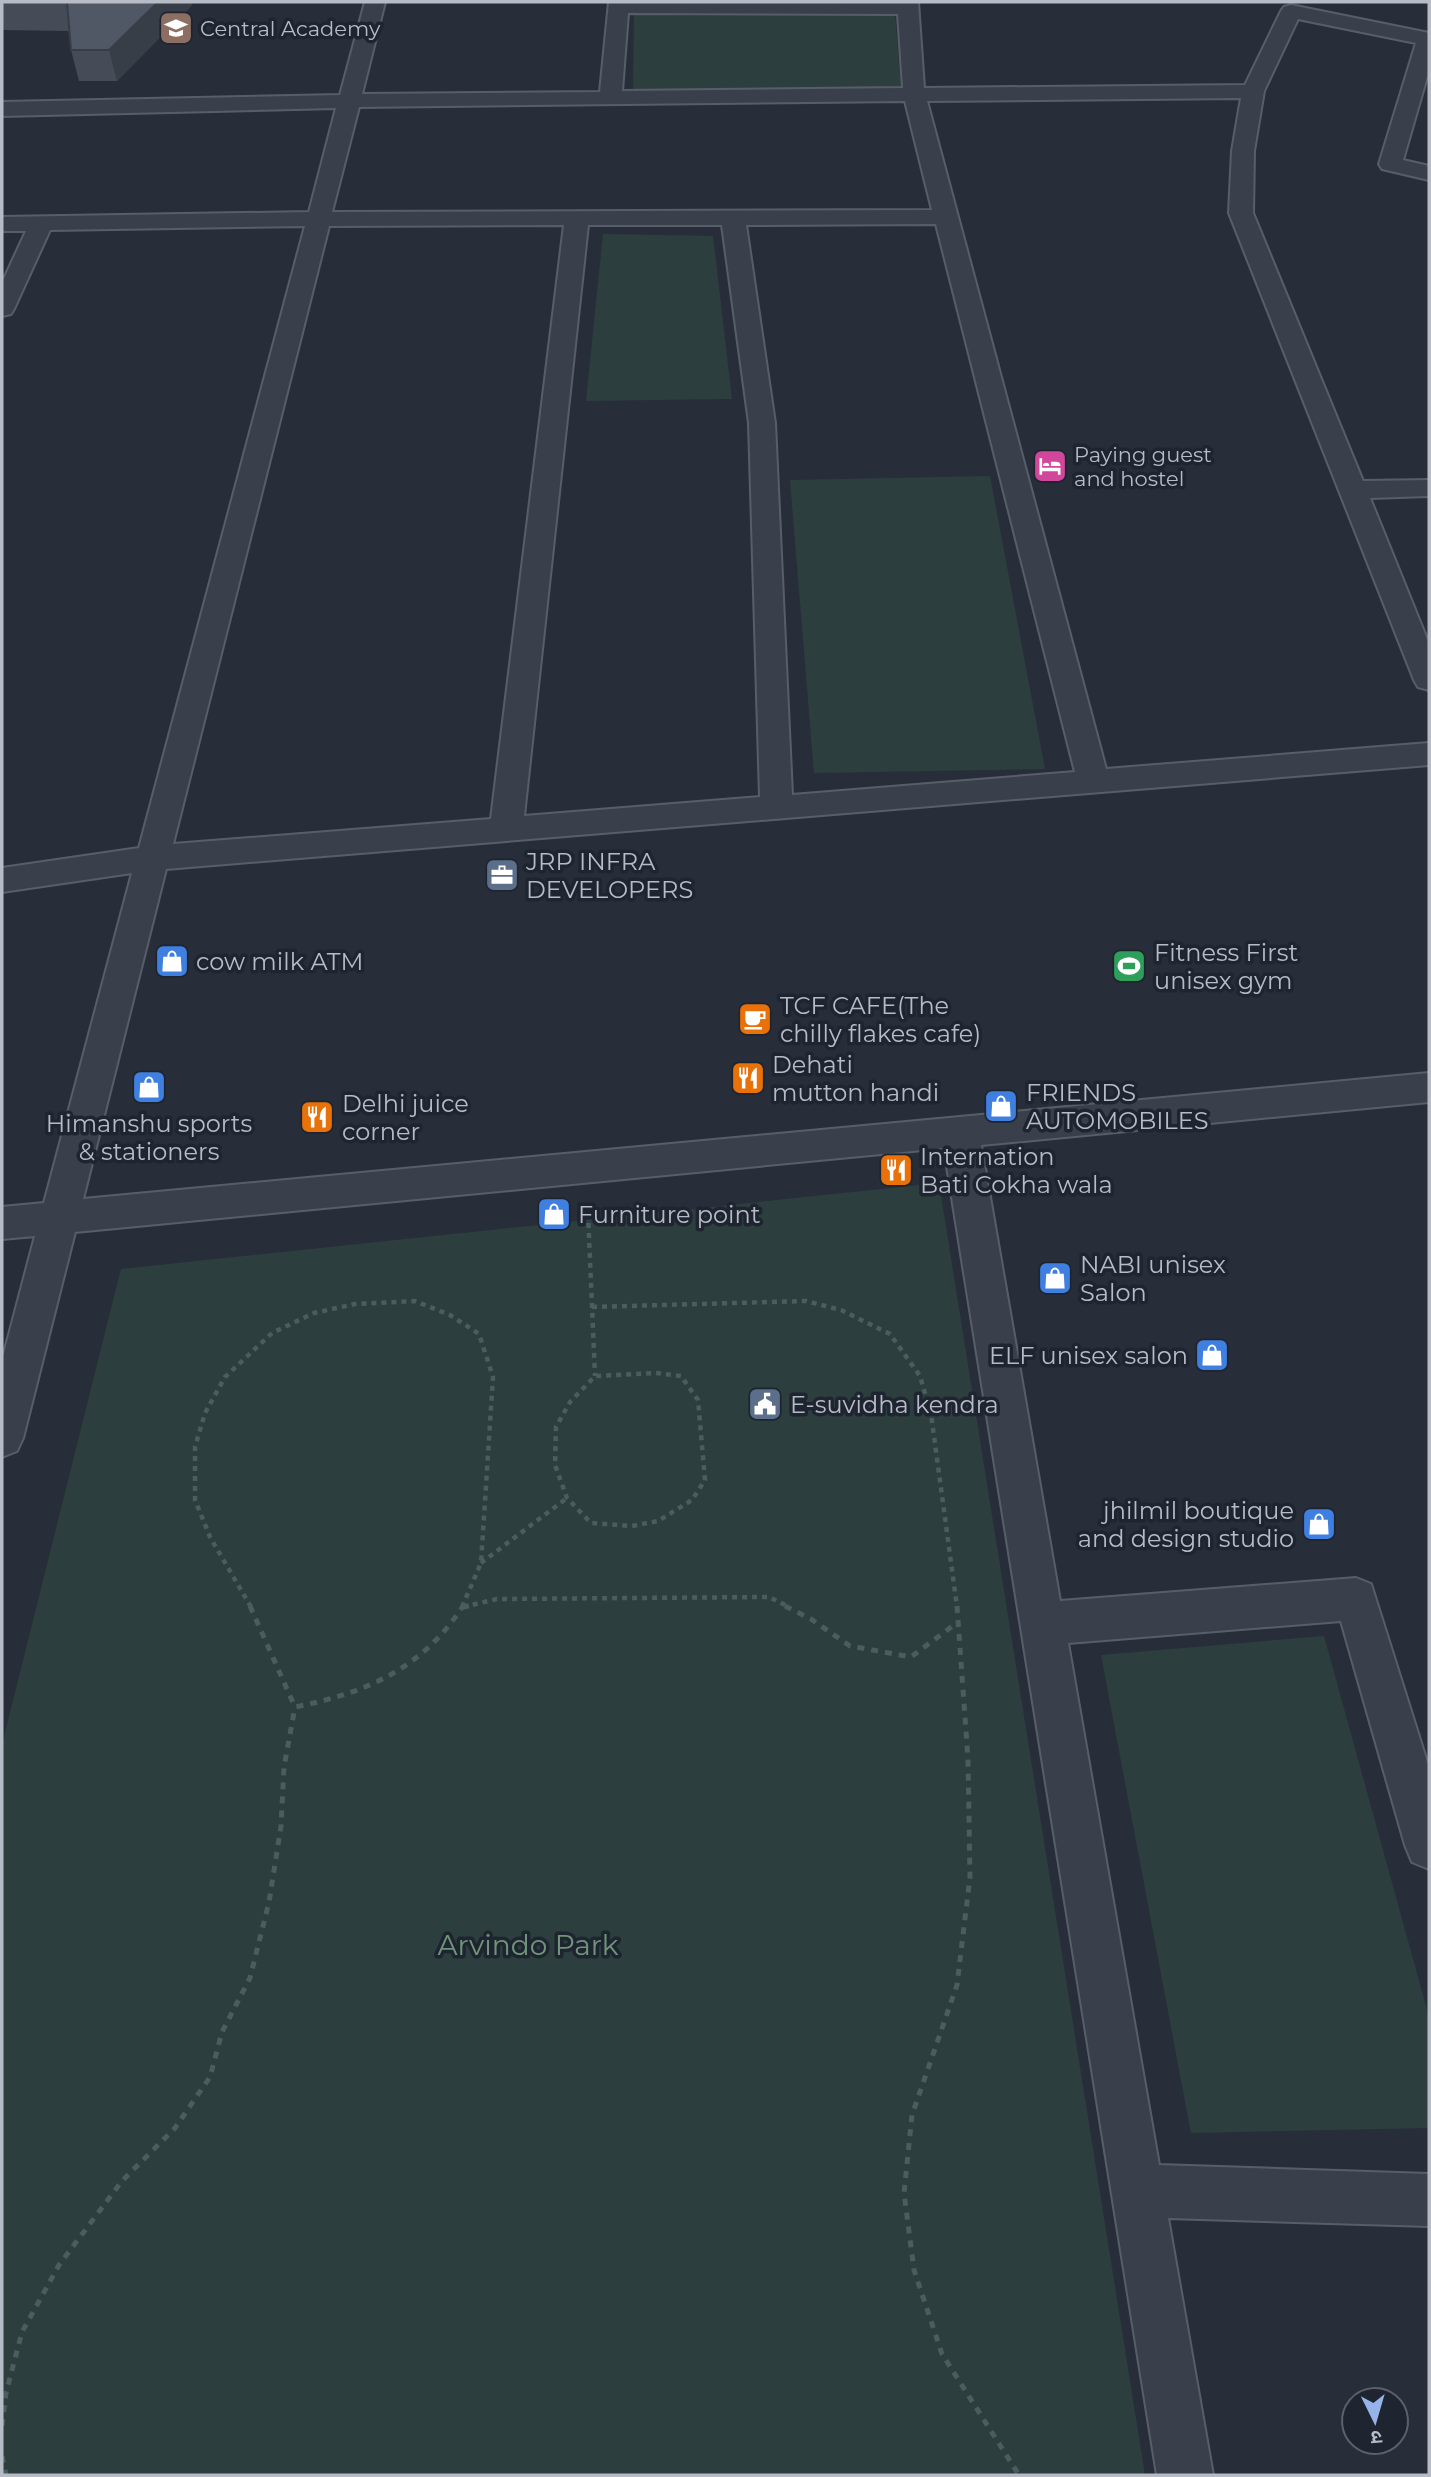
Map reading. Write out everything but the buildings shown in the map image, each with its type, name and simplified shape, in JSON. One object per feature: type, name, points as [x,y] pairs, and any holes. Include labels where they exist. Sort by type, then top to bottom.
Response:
[{"type":"street","points":[[2,1438],[375,2]]},
{"type":"street","points":[[610,98],[618,4],[909,5],[914,95],[1093,781]]},
{"type":"street","points":[[1429,173],[1390,164],[1429,39],[1289,6],[1253,91],[1244,151],[1241,213],[1429,680]]},
{"type":"street","points":[[2,109],[349,101],[1253,91]]},
{"type":"street","points":[[733,217],[762,423],[776,807]]},
{"type":"street","points":[[2,224],[318,219],[945,217]]},
{"type":"street","points":[[506,829],[577,218]]},
{"type":"street","points":[[2,309],[41,224]]},
{"type":"street","points":[[1353,490],[1429,488]]},
{"type":"street","points":[[2,880],[153,858],[1429,754]]},
{"type":"street","points":[[2,1223],[1429,1087]]},
{"type":"street","points":[[960,1132],[1185,2475]]},
{"type":"street","points":[[1042,1624],[1356,1599],[1429,1844]]},
{"type":"street","points":[[1138,2191],[1429,2200]]},
{"type":"path","points":[[580,1168],[589,1219],[595,1376]]},
{"type":"path","points":[[2,2426],[6,2393],[22,2332],[59,2265],[122,2181],[175,2127],[210,2077],[222,2032],[250,1978],[268,1902],[281,1826],[284,1767],[295,1707],[255,1615],[228,1570],[195,1500],[195,1447],[205,1413],[225,1377],[272,1333],[314,1313],[355,1304],[415,1301],[450,1315],[479,1334],[493,1377],[481,1563],[462,1608],[419,1657],[375,1685],[295,1707]]},
{"type":"path","points":[[592,1307],[806,1301],[841,1310],[890,1334],[920,1376],[931,1414],[959,1621],[968,1759],[970,1877],[957,1985],[912,2115],[904,2193],[914,2270],[942,2354],[1019,2475]]},
{"type":"path","points":[[656,1373],[681,1376],[698,1400],[705,1480],[692,1500],[658,1521],[632,1526],[591,1523],[566,1498],[555,1465],[556,1427],[570,1402],[595,1376],[656,1373]]},
{"type":"path","points":[[481,1563],[566,1498]]},
{"type":"path","points":[[462,1608],[497,1600],[769,1597],[811,1619],[850,1646],[911,1657],[959,1621]]},
{"type":"path","points":[[2,2456],[6,2475]]},
{"type":"green space","points":[[634,14],[895,14],[901,88],[633,92]]},
{"type":"green space","points":[[603,234],[713,236],[732,399],[586,401]]},
{"type":"green space","points":[[990,476],[1045,769],[814,773],[790,480]]},
{"type":"green space","name":"Arvindo Park","points":[[939,1183],[1145,2475],[2,2475],[2,1745],[121,1269]]},
{"type":"green space","points":[[1324,1636],[1429,2017],[1429,2128],[1191,2133],[1101,1655]]},
{"type":"place","name":"Central Academy","points":[[176,28]]},
{"type":"place","name":"Paying guest and hostel","points":[[1050,466]]},
{"type":"place","name":"JRP INFRA DEVELOPERS","points":[[502,875]]},
{"type":"place","name":"cow milk ATM","points":[[172,961]]},
{"type":"place","name":"Fitness First unisex gym","points":[[1129,966]]},
{"type":"place","name":"TCF CAFE(The chilly flakes cafe)","points":[[755,1019]]},
{"type":"place","name":"Dehati mutton handi","points":[[748,1078]]},
{"type":"place","name":"Himanshu sports & stationers","points":[[149,1087]]},
{"type":"place","name":"FRIENDS AUTOMOBILES","points":[[1001,1106]]},
{"type":"place","name":"Delhi juice corner","points":[[317,1117]]},
{"type":"place","name":"Internation Bati Cokha wala","points":[[896,1170]]},
{"type":"place","name":"Furniture point","points":[[554,1214]]},
{"type":"place","name":"NABI unisex Salon","points":[[1055,1278]]},
{"type":"place","name":"ELF unisex salon","points":[[1212,1355]]},
{"type":"place","name":"E-suvidha kendra","points":[[765,1404]]},
{"type":"place","name":"jhilmil boutique and design studio","points":[[1319,1524]]}]
